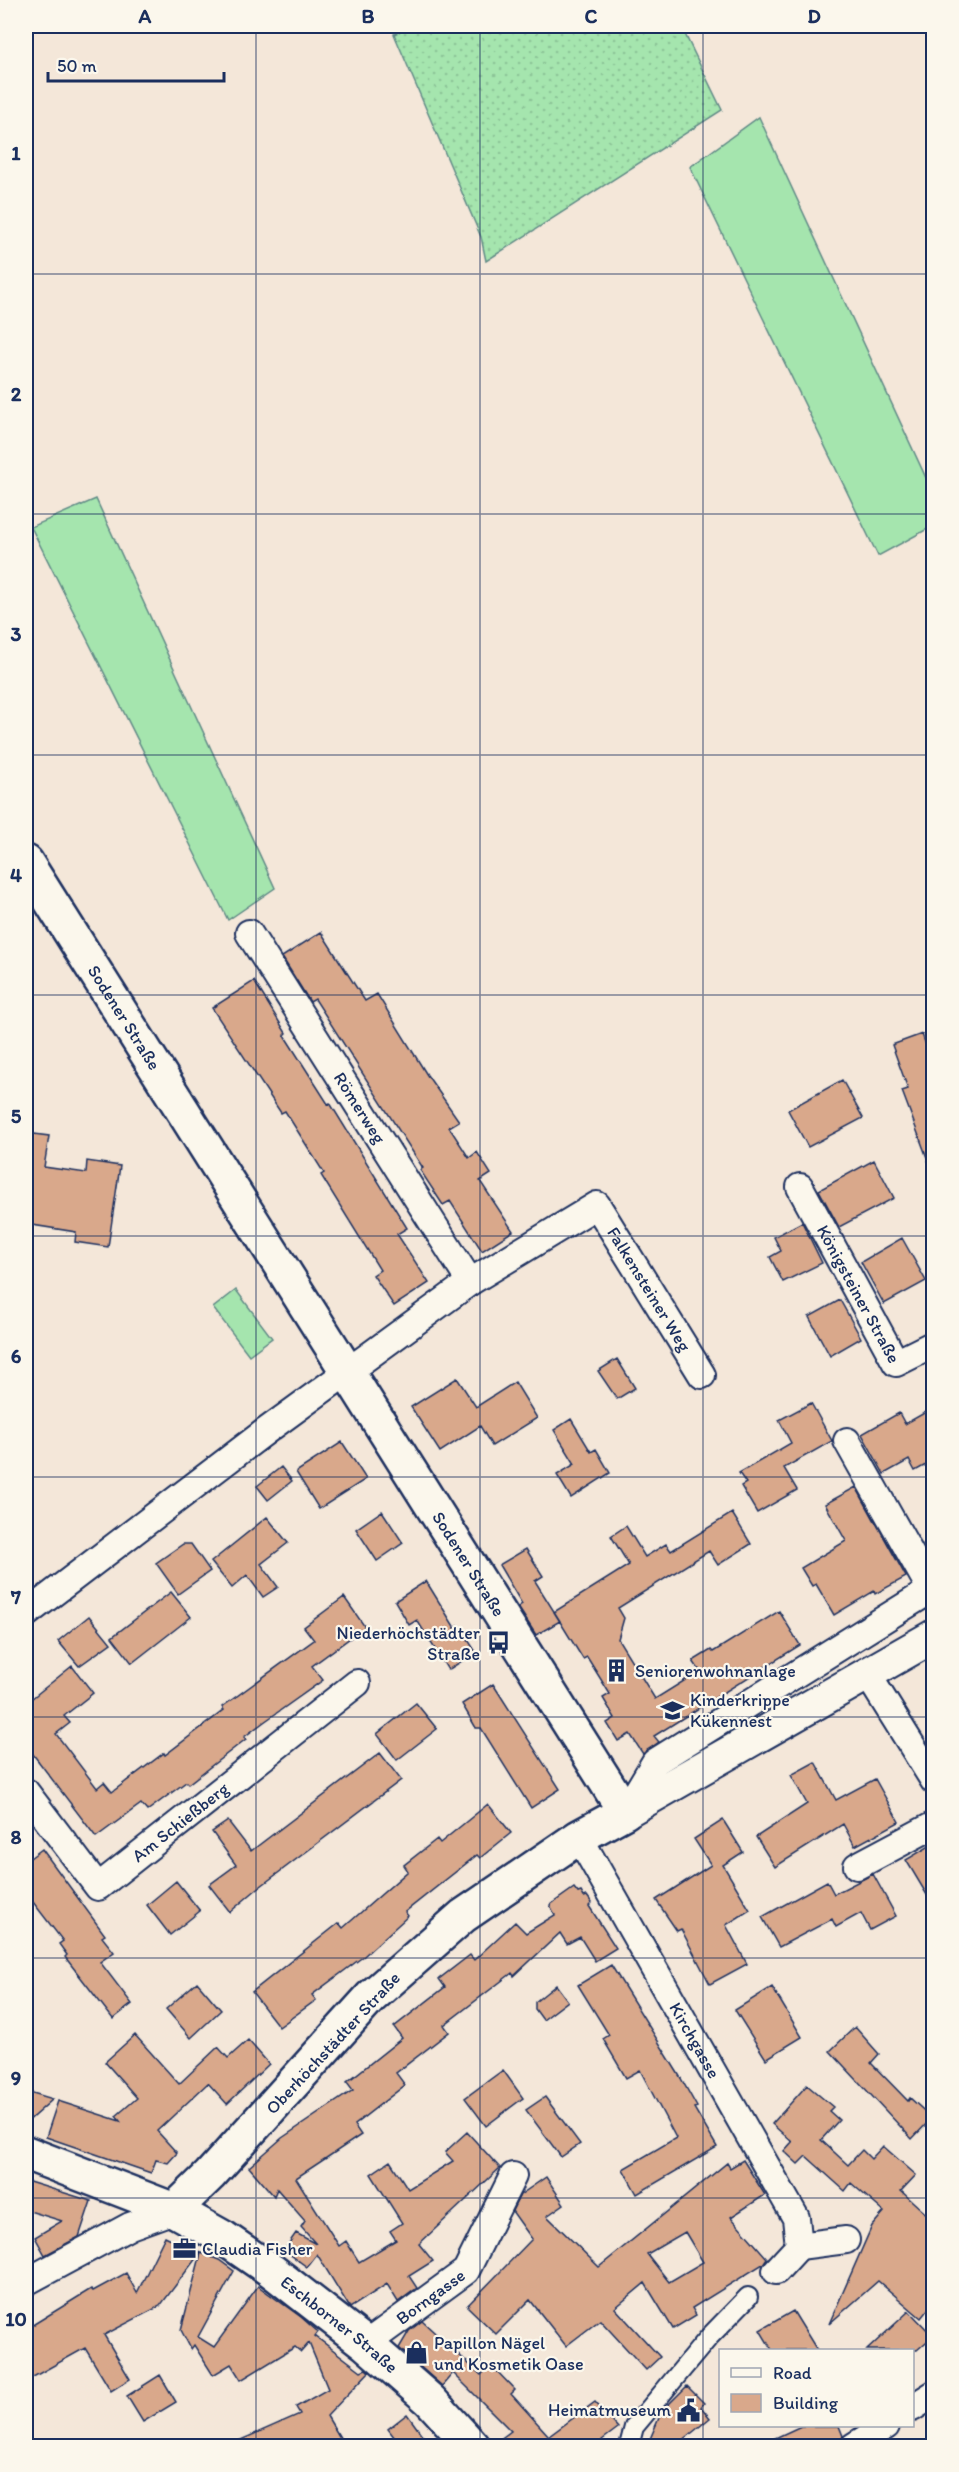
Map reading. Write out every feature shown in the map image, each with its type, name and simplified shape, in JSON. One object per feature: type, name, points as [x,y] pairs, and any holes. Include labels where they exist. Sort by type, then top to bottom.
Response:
[{"type":"main road","name":"Sodener Straße","points":[[26,862],[624,1812]]},
{"type":"main road","name":"Oberhöchstädter Straße","points":[[174,2210],[210,2175],[371,1997],[463,1916],[579,1837],[624,1812]]},
{"type":"main road","name":"Eschborner Straße","points":[[26,2153],[174,2210],[224,2238],[272,2271],[366,2344],[430,2400],[472,2446]]},
{"type":"street","name":"Römerweg","points":[[249,933],[470,1282]]},
{"type":"street","name":"Königsteiner Straße","points":[[800,1187],[896,1363],[933,1344]]},
{"type":"street","name":"Falkensteiner Weg","points":[[470,1282],[597,1205],[702,1375]]},
{"type":"street","points":[[26,1614],[339,1359],[470,1282]]},
{"type":"street","points":[[624,1812],[655,1762],[932,1589],[847,1441]]},
{"type":"street","points":[[624,1812],[933,1636]]},
{"type":"street","points":[[868,1675],[933,1780]]},
{"type":"street","name":"Am Schießberg","points":[[26,1792],[98,1887],[357,1683]]},
{"type":"street","points":[[856,1866],[933,1825]]},
{"type":"street","name":"Kirchgasse","points":[[579,1837],[796,2218],[799,2246]]},
{"type":"street","name":"Borngasse","points":[[366,2344],[466,2271],[513,2176]]},
{"type":"street","points":[[26,2282],[130,2226],[174,2210]]},
{"type":"street","points":[[776,2271],[799,2246],[846,2240]]},
{"type":"street","points":[[629,2446],[634,2427],[710,2336],[748,2297]]},
{"type":"street","points":[[914,2407],[933,2394]]},
{"type":"street","points":[[854,2446],[884,2427]]},
{"type":"green space","points":[[412,26],[681,26],[722,110],[486,261],[481,237],[394,34]]},
{"type":"green space","points":[[759,117],[933,493],[933,526],[878,556],[690,167]]},
{"type":"green space","points":[[96,499],[275,888],[228,920],[31,527]]},
{"type":"green space","points":[[236,1290],[272,1338],[249,1355],[213,1308]]},
{"type":"building","points":[[321,932],[365,1001],[377,994],[427,1075],[459,1121],[449,1127],[469,1158],[477,1152],[491,1174],[480,1181],[513,1231],[482,1251],[450,1201],[443,1205],[420,1170],[423,1168],[315,999],[310,1002],[282,957]]},
{"type":"building","points":[[254,981],[286,1033],[284,1035],[328,1104],[330,1103],[407,1228],[397,1234],[429,1283],[394,1306],[373,1275],[380,1270],[321,1175],[324,1173],[285,1111],[281,1113],[212,1008]]},
{"type":"building","points":[[922,1034],[933,1065],[932,1171],[902,1091],[908,1089],[892,1045]]},
{"type":"building","points":[[842,1080],[863,1118],[808,1147],[788,1110]]},
{"type":"building","points":[[26,1133],[49,1136],[44,1167],[86,1173],[87,1161],[120,1166],[108,1247],[75,1242],[76,1232],[26,1224]]},
{"type":"building","points":[[874,1160],[894,1198],[839,1227],[819,1190]]},
{"type":"building","points":[[802,1222],[822,1263],[783,1282],[770,1257],[781,1251],[774,1237]]},
{"type":"building","points":[[902,1238],[926,1281],[884,1304],[861,1262]]},
{"type":"building","points":[[840,1300],[861,1338],[830,1356],[809,1317]]},
{"type":"building","points":[[617,1359],[635,1388],[617,1399],[598,1371]]},
{"type":"building","points":[[457,1378],[476,1407],[515,1382],[537,1418],[492,1446],[480,1426],[440,1452],[411,1407]]},
{"type":"building","points":[[811,1403],[832,1441],[784,1468],[797,1490],[757,1513],[741,1486],[746,1483],[739,1473],[791,1443],[779,1420]]},
{"type":"building","points":[[933,1408],[933,1461],[915,1471],[909,1460],[884,1474],[862,1434],[899,1413],[905,1424]]},
{"type":"building","points":[[571,1419],[591,1452],[596,1449],[610,1473],[571,1498],[557,1475],[575,1464],[554,1430]]},
{"type":"building","points":[[342,1442],[366,1479],[319,1509],[296,1472]]},
{"type":"building","points":[[281,1467],[292,1481],[268,1500],[257,1486]]},
{"type":"building","points":[[856,1487],[906,1577],[875,1594],[874,1591],[834,1615],[816,1584],[812,1586],[801,1568],[846,1541],[825,1504]]},
{"type":"building","points":[[382,1511],[403,1543],[377,1561],[356,1529]]},
{"type":"building","points":[[732,1513],[751,1544],[718,1565],[709,1551],[618,1608],[624,1618],[618,1639],[655,1699],[700,1671],[693,1661],[711,1650],[713,1652],[779,1611],[800,1645],[654,1736],[659,1742],[643,1754],[630,1734],[618,1741],[607,1723],[615,1718],[603,1698],[610,1694],[587,1657],[583,1659],[554,1612],[629,1565],[611,1536],[626,1526],[645,1557],[666,1544],[671,1551]]},
{"type":"building","points":[[267,1517],[288,1543],[261,1564],[278,1587],[263,1597],[247,1575],[232,1588],[211,1562]]},
{"type":"building","points":[[183,1544],[191,1544],[210,1571],[178,1594],[156,1563]]},
{"type":"building","points":[[526,1549],[543,1576],[535,1581],[560,1621],[536,1635],[518,1607],[522,1604],[499,1565]]},
{"type":"building","points":[[426,1581],[455,1628],[459,1626],[476,1652],[448,1670],[417,1620],[409,1625],[395,1601]]},
{"type":"building","points":[[171,1592],[191,1617],[132,1663],[112,1637]]},
{"type":"building","points":[[344,1597],[365,1627],[312,1666],[323,1680],[244,1737],[246,1739],[188,1784],[186,1782],[147,1811],[141,1804],[96,1837],[26,1745],[26,1703],[72,1666],[93,1693],[64,1716],[70,1723],[56,1734],[97,1788],[104,1782],[112,1792],[164,1753],[165,1755],[224,1710],[222,1707],[314,1640],[304,1627]]},
{"type":"building","points":[[89,1616],[111,1643],[79,1666],[58,1641]]},
{"type":"building","points":[[493,1684],[560,1789],[531,1808],[481,1728],[476,1728],[462,1704]]},
{"type":"building","points":[[416,1703],[437,1729],[397,1760],[377,1734]]},
{"type":"building","points":[[380,1753],[401,1780],[230,1912],[209,1885],[236,1865],[212,1832],[228,1821],[251,1851]]},
{"type":"building","points":[[815,1762],[836,1800],[875,1779],[899,1822],[855,1846],[843,1824],[775,1867],[756,1837],[807,1804],[791,1775]]},
{"type":"building","points":[[488,1804],[511,1833],[480,1858],[477,1855],[405,1912],[408,1916],[364,1956],[312,1995],[316,2000],[279,2027],[252,1992],[339,1923],[343,1928],[408,1871],[404,1865],[437,1839],[440,1843]]},
{"type":"building","points":[[723,1820],[743,1852],[723,1865],[750,1910],[726,1925],[747,1964],[710,1984],[681,1929],[677,1931],[656,1900],[711,1865],[694,1839]]},
{"type":"building","points":[[933,1844],[933,1905],[906,1860]]},
{"type":"building","points":[[42,1849],[105,1935],[102,1937],[114,1952],[100,1962],[132,2004],[113,2019],[65,1957],[67,1955],[59,1944],[63,1941],[26,1893],[26,1861]]},
{"type":"building","points":[[873,1874],[896,1916],[870,1930],[861,1913],[836,1927],[832,1919],[779,1947],[762,1917],[827,1881],[834,1894]]},
{"type":"building","points":[[176,1881],[200,1911],[170,1935],[147,1905]]},
{"type":"building","points":[[574,1888],[584,1897],[587,1896],[592,1903],[589,1906],[616,1948],[595,1961],[580,1937],[567,1944],[560,1933],[514,1976],[512,1973],[444,2025],[449,2032],[396,2073],[405,2085],[354,2125],[361,2135],[296,2178],[339,2246],[346,2241],[359,2262],[396,2240],[390,2231],[402,2223],[371,2174],[390,2161],[408,2189],[453,2161],[445,2152],[467,2132],[500,2168],[419,2244],[433,2261],[409,2276],[417,2288],[398,2302],[387,2284],[350,2308],[317,2254],[307,2267],[284,2250],[296,2233],[316,2244],[301,2227],[305,2221],[277,2189],[274,2196],[249,2167],[282,2138],[353,2090],[347,2082],[402,2038],[394,2027],[445,1987],[439,1979],[470,1955],[474,1960],[515,1922],[526,1933],[555,1915],[550,1905]]},
{"type":"building","points":[[611,1965],[679,2075],[697,2107],[694,2108],[717,2147],[637,2194],[623,2169],[676,2138],[640,2070],[626,2078],[603,2039],[609,2035],[578,1985]]},
{"type":"building","points":[[197,1982],[221,2010],[191,2038],[166,2009]]},
{"type":"building","points":[[556,1985],[568,2001],[543,2020],[535,2009],[535,2002]]},
{"type":"building","points":[[772,1987],[802,2037],[766,2059],[735,2010]]},
{"type":"building","points":[[855,2027],[879,2054],[871,2063],[908,2101],[910,2098],[932,2118],[912,2139],[830,2051]]},
{"type":"building","points":[[135,2035],[179,2084],[218,2047],[228,2058],[248,2040],[269,2064],[227,2104],[208,2083],[157,2131],[177,2153],[168,2163],[156,2160],[151,2173],[46,2137],[58,2101],[120,2121],[116,2116],[137,2098],[105,2062]]},
{"type":"building","points":[[503,2070],[523,2098],[486,2126],[465,2098]]},
{"type":"building","points":[[807,2085],[833,2107],[829,2111],[839,2120],[821,2140],[848,2165],[862,2150],[871,2159],[883,2146],[916,2175],[901,2191],[933,2220],[933,2303],[921,2318],[878,2281],[829,2324],[872,2226],[884,2212],[851,2183],[845,2191],[806,2156],[798,2164],[784,2151],[792,2142],[772,2124]]},
{"type":"building","points":[[26,2091],[53,2099],[26,2123]]},
{"type":"building","points":[[545,2097],[580,2144],[561,2157],[526,2110]]},
{"type":"building","points":[[743,2160],[765,2195],[731,2217],[767,2258],[763,2264],[692,2308],[696,2315],[673,2329],[645,2283],[615,2308],[660,2357],[646,2370],[600,2320],[566,2346],[530,2300],[496,2334],[467,2306],[532,2239],[512,2211],[520,2195],[546,2177],[564,2204],[547,2216],[599,2267],[727,2163],[730,2168]],"holes":[[[685,2232],[703,2262],[669,2282],[647,2254]]]},
{"type":"building","points":[[26,2181],[91,2201],[79,2237],[45,2255],[35,2237],[62,2221],[26,2210]]},
{"type":"building","points":[[165,2236],[200,2253],[160,2306],[104,2335],[130,2379],[111,2391],[85,2348],[26,2381],[26,2329],[91,2289],[93,2291],[126,2273],[137,2293]]},
{"type":"building","points":[[201,2253],[219,2260],[234,2271],[198,2337],[214,2347],[258,2286],[301,2317],[318,2332],[315,2336],[361,2371],[366,2369],[369,2372],[327,2416],[345,2446],[227,2446],[300,2414],[296,2407],[328,2389],[309,2343],[301,2352],[295,2347],[241,2380],[231,2364],[213,2375],[194,2345],[191,2349],[181,2330]]},
{"type":"building","points":[[793,2311],[816,2349],[771,2349],[760,2330]]},
{"type":"building","points":[[909,2311],[933,2336],[917,2350],[868,2349]]},
{"type":"building","points":[[422,2321],[481,2375],[491,2365],[515,2390],[511,2394],[549,2436],[595,2402],[618,2428],[602,2440],[602,2446],[491,2446],[511,2431],[453,2373],[442,2386],[399,2348],[409,2331]]},
{"type":"building","points":[[160,2375],[176,2402],[143,2422],[127,2396]]},
{"type":"building","points":[[687,2386],[704,2403],[701,2407],[710,2418],[676,2446],[647,2446],[662,2411]]},
{"type":"building","points":[[407,2414],[430,2446],[401,2446],[388,2429]]},
{"type":"building","points":[[799,2427],[839,2427],[843,2436],[839,2446],[758,2446]]},
{"type":"place","name":"Niederhöchstädter Straße","points":[[498,1643]]},
{"type":"place","name":"Seniorenwohnanlage","points":[[617,1671]]},
{"type":"place","name":"Kinderkrippe Kükennest","points":[[672,1710]]},
{"type":"place","name":"Claudia Fisher","points":[[184,2249]]},
{"type":"place","name":"Papillon Nägel und Kosmetik Oase","points":[[416,2353]]},
{"type":"place","name":"Heimatmuseum","points":[[689,2410]]}]
